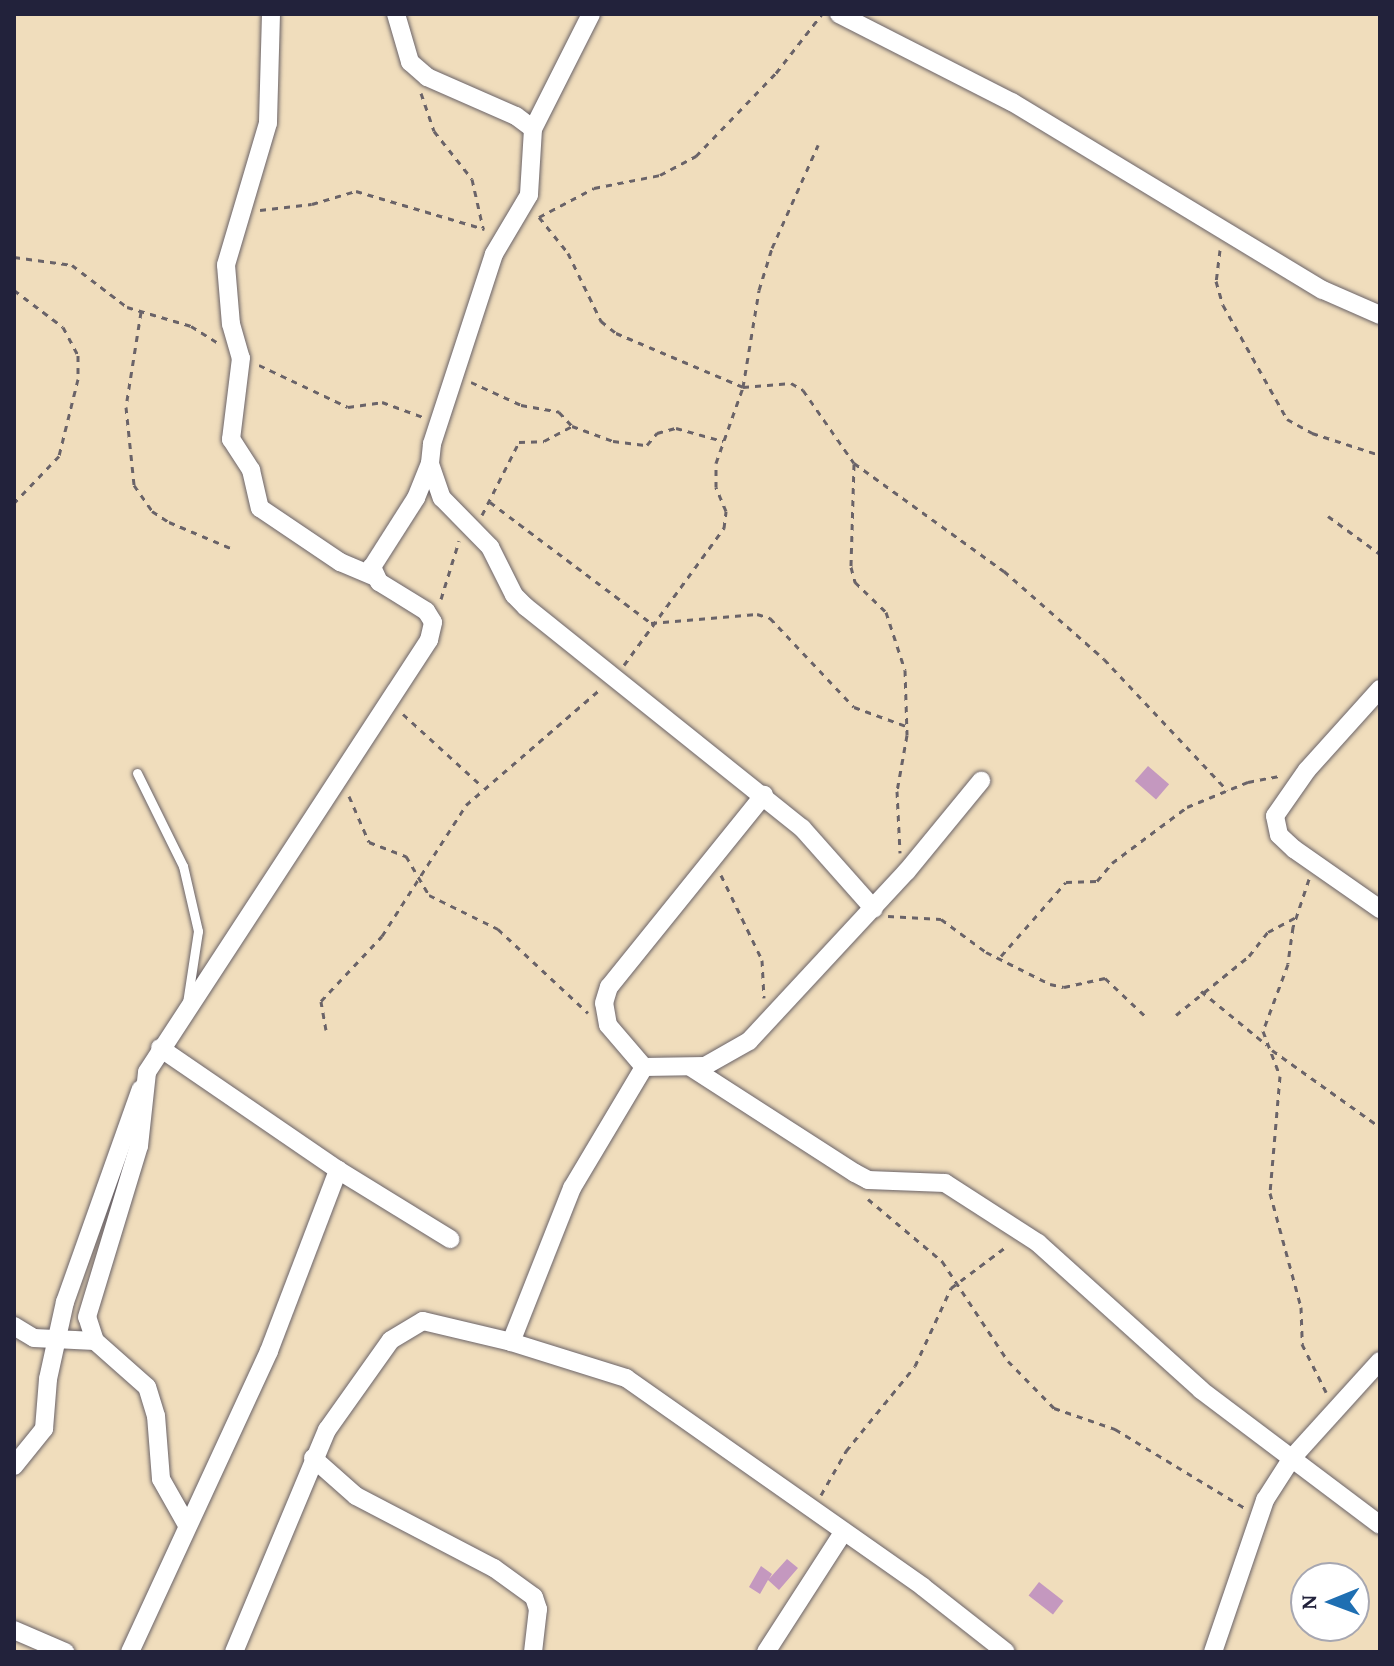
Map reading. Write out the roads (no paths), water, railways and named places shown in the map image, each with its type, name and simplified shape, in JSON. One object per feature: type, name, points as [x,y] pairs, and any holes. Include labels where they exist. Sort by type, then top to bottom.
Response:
[{"type":"street","points":[[14,1466],[44,1429],[50,1369],[78,1260],[144,1082],[160,1048],[429,640],[433,622],[373,576],[340,562],[255,501],[251,470],[231,439],[241,358],[231,324],[226,265],[268,123],[271,14]]},
{"type":"street","points":[[396,14],[410,62],[427,77],[516,116],[533,129]]},
{"type":"street","points":[[373,576],[373,561],[416,498],[430,464],[451,379],[494,254],[529,195],[533,129],[591,14]]},
{"type":"street","points":[[839,14],[1012,102],[1323,290],[1380,315]]},
{"type":"street","points":[[430,464],[442,498],[490,547],[514,595],[802,828],[872,911]]},
{"type":"street","points":[[1380,689],[1307,770],[1280,805],[1276,826],[1311,863],[1380,909]]},
{"type":"street","points":[[692,1068],[721,1060],[764,1025],[872,911],[981,781]]},
{"type":"street","points":[[644,1067],[608,1025],[604,1003],[609,987],[764,795]]},
{"type":"street","points":[[160,1048],[338,1170],[450,1239]]},
{"type":"street","points":[[511,1342],[572,1188],[644,1067],[666,1063],[692,1068],[868,1180],[945,1183],[1024,1234],[1133,1332],[1380,1525]]},
{"type":"street","points":[[144,1082],[139,1146],[87,1317],[95,1341],[147,1387],[156,1416],[161,1479],[187,1525]]},
{"type":"street","points":[[130,1652],[269,1351],[338,1170]]},
{"type":"street","points":[[234,1652],[313,1458],[391,1340],[410,1323],[423,1321],[511,1342],[626,1378],[810,1512],[923,1587],[1006,1652]]},
{"type":"street","points":[[17,1332],[95,1341]]},
{"type":"street","points":[[1213,1652],[1257,1519],[1292,1458],[1380,1361]]},
{"type":"street","points":[[313,1458],[356,1496],[494,1568],[534,1597],[538,1609],[533,1652]]},
{"type":"street","points":[[766,1652],[842,1534]]},
{"type":"street","points":[[14,1630],[65,1652]]},
{"type":"lane","points":[[137,773],[183,866],[198,931],[187,1006]]}]
